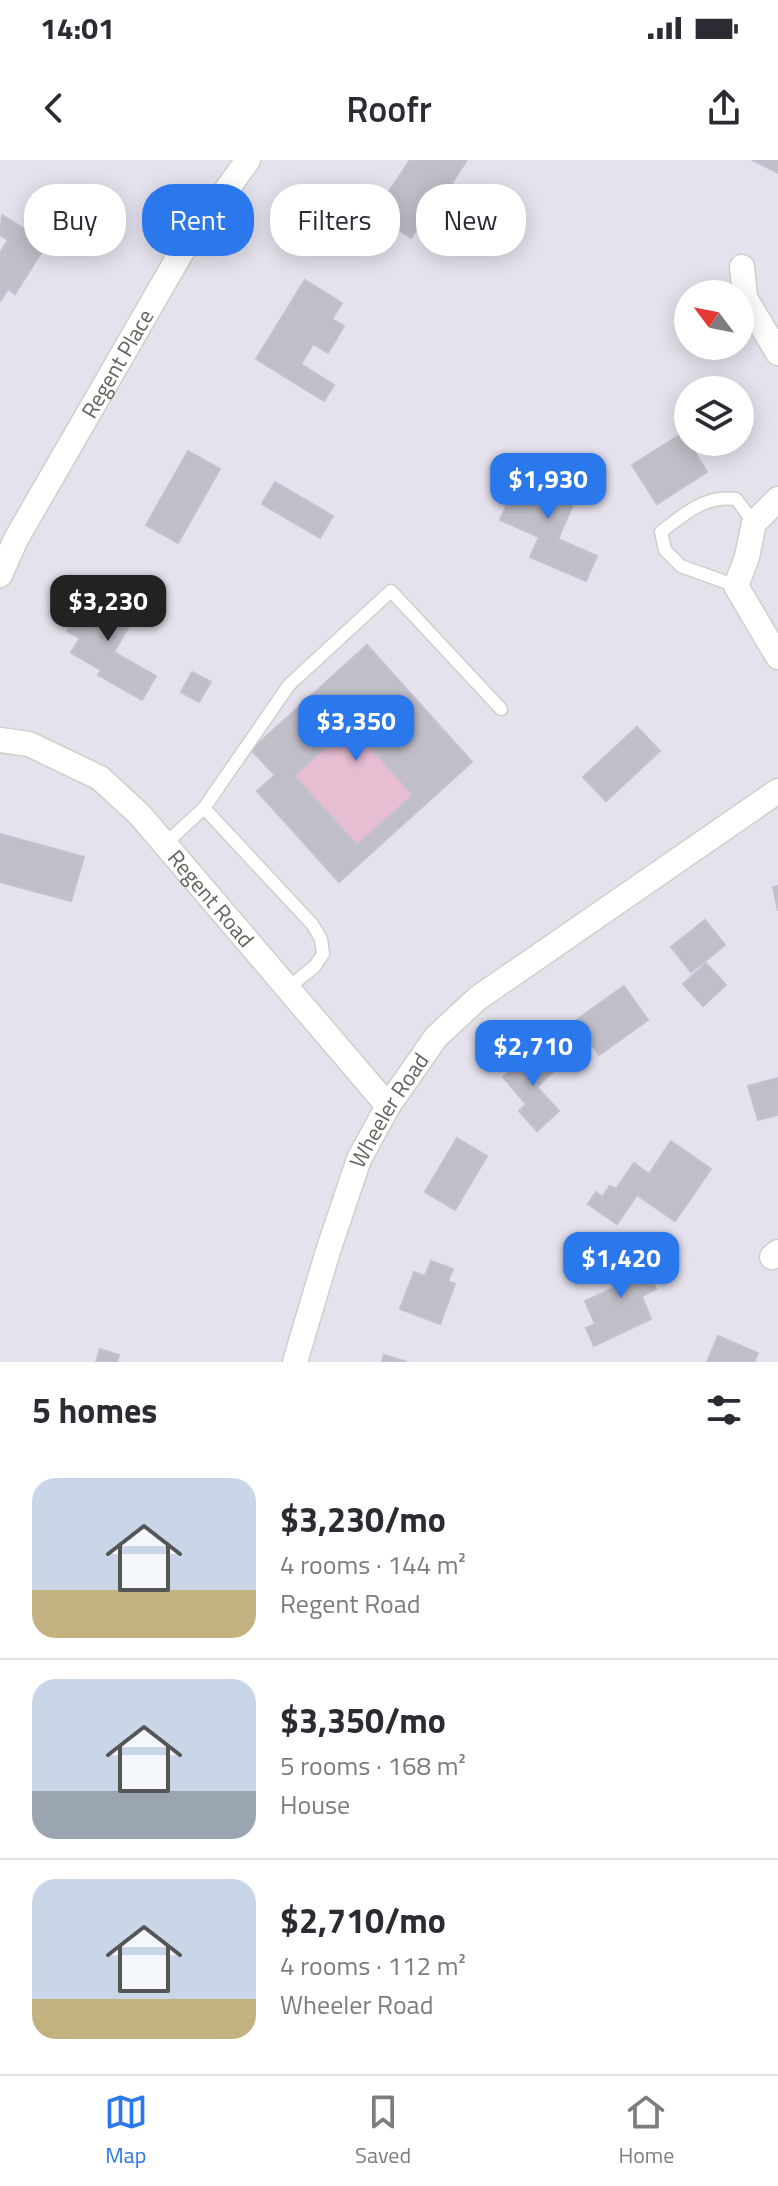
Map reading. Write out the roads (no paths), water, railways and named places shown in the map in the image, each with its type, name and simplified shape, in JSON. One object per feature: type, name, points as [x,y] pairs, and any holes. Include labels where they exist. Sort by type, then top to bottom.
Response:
[{"type":"street","name":"Regent Place","points":[[0,575],[16,539],[181,253],[248,160]]},
{"type":"street","points":[[742,267],[745,298],[778,353]]},
{"type":"street","points":[[778,499],[754,523],[747,557],[736,586],[778,657]]},
{"type":"street","name":"Regent Road","points":[[0,740],[29,744],[100,778],[140,815],[388,1106]]},
{"type":"street","name":"Wheeler Road","points":[[295,1362],[359,1159],[388,1106],[436,1037],[478,998],[778,791]]},
{"type":"lane","points":[[736,586],[681,566],[665,550],[661,532],[686,512],[719,497],[736,499],[754,523]]},
{"type":"lane","points":[[165,844],[204,808],[289,685],[391,591],[501,709]]},
{"type":"lane","points":[[204,808],[312,924],[321,939],[323,954],[315,966],[288,988]]}]
